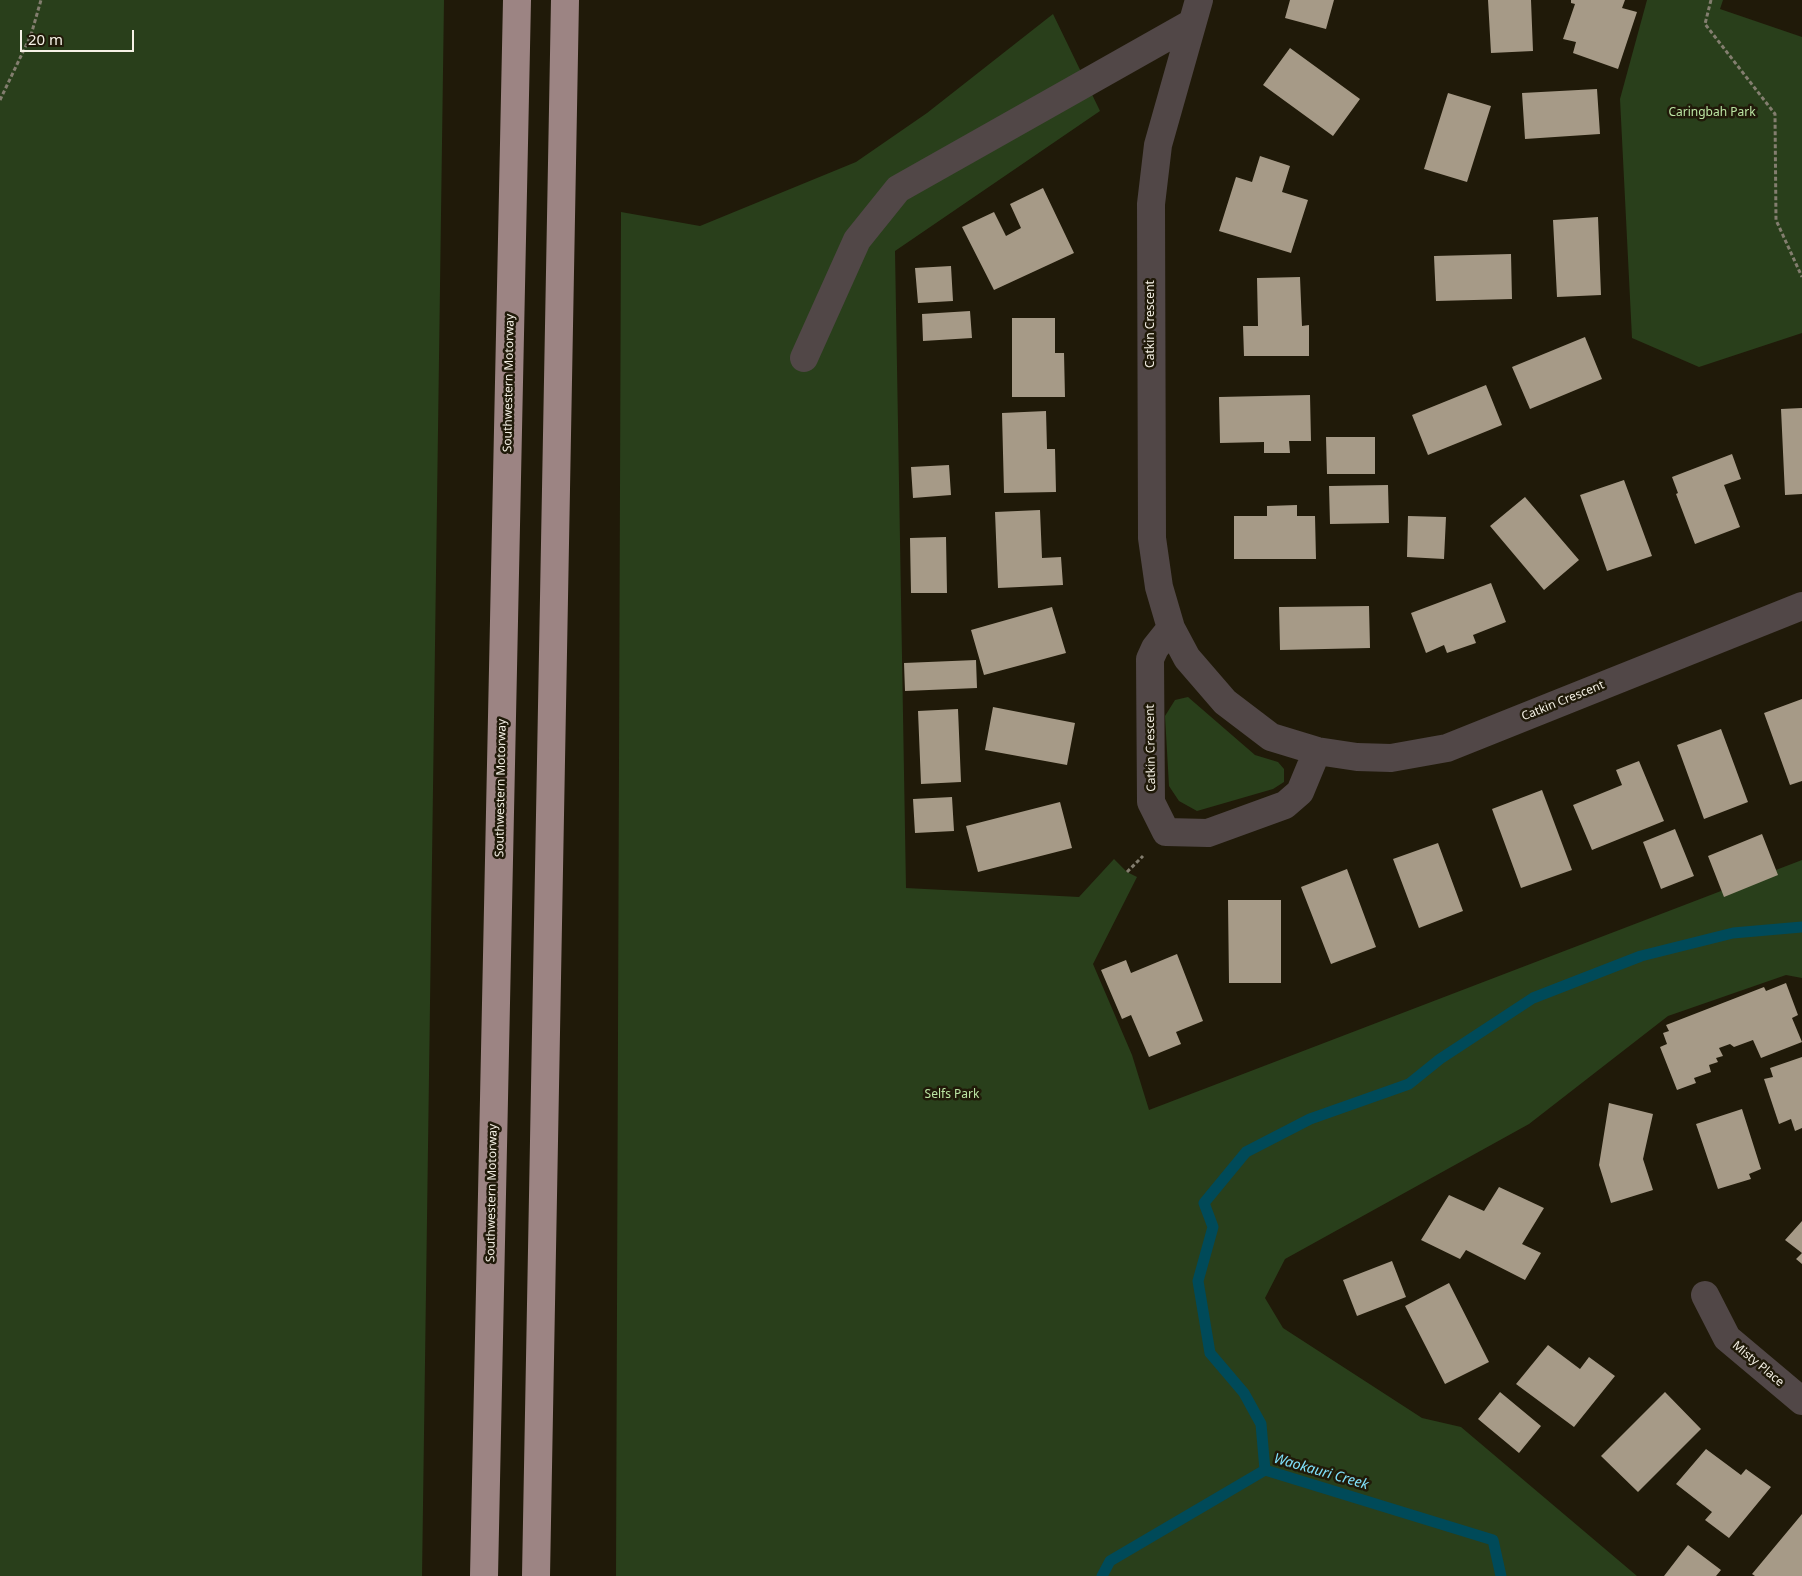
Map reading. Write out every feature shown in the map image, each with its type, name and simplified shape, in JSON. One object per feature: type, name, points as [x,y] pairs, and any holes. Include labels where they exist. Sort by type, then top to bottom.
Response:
[{"type":"highway","name":"Southwestern Motorway","points":[[484,1576],[518,0]]},
{"type":"highway","points":[[536,1576],[566,0]]},
{"type":"street","points":[[804,358],[857,240],[898,189],[1196,12]]},
{"type":"street","name":"Catkin Crescent","points":[[1196,12],[1158,145],[1151,204],[1152,538],[1159,587],[1171,628],[1187,658],[1225,702],[1271,737],[1317,751],[1357,757],[1391,758],[1447,748],[1802,606]]},
{"type":"street","name":"Catkin Crescent","points":[[1171,628],[1155,648],[1150,660],[1152,802],[1166,832],[1208,832],[1286,805],[1300,792],[1317,751]]},
{"type":"street","name":"Misty Place","points":[[1705,1295],[1727,1338],[1802,1401]]},
{"type":"path","points":[[0,100],[30,35],[41,0]]},
{"type":"path","points":[[1712,0],[1705,24],[1775,114],[1776,220],[1802,277]]},
{"type":"green space","points":[[0,0],[444,0],[422,1576],[0,1576]]},
{"type":"green space","name":"Caringbah Park","points":[[1647,0],[1723,0],[1720,9],[1802,37],[1802,333],[1699,367],[1632,338],[1620,99]]},
{"type":"green space","name":"Selfs Park","points":[[1053,14],[1100,111],[895,251],[906,888],[1079,897],[1114,859],[1127,872],[1137,877],[1093,964],[1132,1055],[1149,1110],[1802,860],[1802,978],[1786,975],[1668,1016],[1529,1124],[1285,1259],[1265,1298],[1283,1328],[1422,1418],[1461,1427],[1637,1576],[616,1576],[621,212],[700,226],[856,162],[927,113]]},
{"type":"green space","points":[[1188,697],[1255,755],[1278,762],[1284,769],[1284,782],[1273,789],[1197,811],[1179,801],[1169,786],[1165,716],[1175,700]]},
{"type":"building","points":[[1290,0],[1334,0],[1326,29],[1285,18]]},
{"type":"building","points":[[1488,0],[1531,0],[1533,51],[1491,53]]},
{"type":"building","points":[[1571,0],[1625,0],[1622,8],[1637,12],[1618,69],[1573,53],[1576,42],[1563,39],[1575,4],[1571,3]]},
{"type":"building","points":[[1290,48],[1360,99],[1333,136],[1263,85]]},
{"type":"building","points":[[1597,89],[1600,134],[1525,139],[1522,93]]},
{"type":"building","points":[[1448,93],[1491,106],[1467,182],[1424,169]]},
{"type":"building","points":[[1260,156],[1290,166],[1282,192],[1308,200],[1291,253],[1219,231],[1236,177],[1252,182]]},
{"type":"building","points":[[1043,188],[1074,253],[994,290],[962,227],[994,212],[1006,236],[1021,228],[1010,204]]},
{"type":"building","points":[[1598,217],[1601,295],[1557,297],[1553,220]]},
{"type":"building","points":[[1511,254],[1512,299],[1436,301],[1434,256]]},
{"type":"building","points":[[951,266],[953,301],[918,303],[915,268]]},
{"type":"building","points":[[1300,277],[1302,326],[1309,325],[1309,356],[1244,356],[1243,326],[1258,326],[1257,278]]},
{"type":"building","points":[[970,311],[972,338],[923,341],[922,314]]},
{"type":"building","points":[[1012,318],[1055,318],[1055,353],[1064,353],[1065,397],[1012,397]]},
{"type":"building","points":[[1585,337],[1602,379],[1530,409],[1512,367]]},
{"type":"building","points":[[1486,385],[1502,425],[1428,455],[1412,415]]},
{"type":"building","points":[[1310,395],[1311,441],[1289,441],[1290,453],[1264,453],[1264,442],[1220,443],[1219,397]]},
{"type":"building","points":[[1802,408],[1802,494],[1785,495],[1781,409]]},
{"type":"building","points":[[1046,411],[1047,449],[1055,449],[1056,492],[1004,493],[1002,413]]},
{"type":"building","points":[[1326,437],[1375,437],[1375,474],[1327,474]]},
{"type":"building","points":[[1732,454],[1741,479],[1724,485],[1740,527],[1695,544],[1676,494],[1678,493],[1672,477]]},
{"type":"building","points":[[949,465],[951,495],[913,498],[911,467]]},
{"type":"building","points":[[1624,480],[1652,556],[1607,571],[1580,495]]},
{"type":"building","points":[[1388,485],[1389,523],[1330,524],[1329,486]]},
{"type":"building","points":[[1525,497],[1579,560],[1544,590],[1490,526]]},
{"type":"building","points":[[1297,505],[1297,516],[1315,516],[1316,559],[1234,559],[1234,516],[1267,516],[1267,506]]},
{"type":"building","points":[[1040,510],[1042,558],[1061,557],[1063,585],[998,588],[995,512]]},
{"type":"building","points":[[1408,516],[1446,517],[1444,559],[1407,557]]},
{"type":"building","points":[[946,537],[947,593],[911,593],[910,538]]},
{"type":"building","points":[[1491,583],[1506,622],[1473,635],[1476,643],[1447,653],[1444,645],[1426,653],[1411,613]]},
{"type":"building","points":[[1369,606],[1370,648],[1280,650],[1279,607]]},
{"type":"building","points":[[1052,607],[1066,653],[984,675],[971,630]]},
{"type":"building","points":[[976,660],[977,688],[905,691],[904,663]]},
{"type":"building","points":[[1802,699],[1802,781],[1790,785],[1764,713]]},
{"type":"building","points":[[993,707],[1075,723],[1067,765],[985,750]]},
{"type":"building","points":[[958,709],[961,782],[921,784],[918,711]]},
{"type":"building","points":[[1721,729],[1748,802],[1704,819],[1677,745]]},
{"type":"building","points":[[1639,761],[1664,821],[1592,850],[1573,805],[1622,785],[1616,770]]},
{"type":"building","points":[[1542,790],[1572,870],[1521,888],[1492,809]]},
{"type":"building","points":[[952,797],[954,831],[915,833],[913,799]]},
{"type":"building","points":[[1060,802],[1072,848],[978,872],[966,826]]},
{"type":"building","points":[[1675,829],[1694,876],[1661,889],[1643,842]]},
{"type":"building","points":[[1762,834],[1778,875],[1724,897],[1708,856]]},
{"type":"building","points":[[1438,843],[1463,911],[1419,928],[1393,859]]},
{"type":"building","points":[[1347,869],[1376,947],[1331,964],[1301,887]]},
{"type":"building","points":[[1228,900],[1281,900],[1281,983],[1229,983]]},
{"type":"building","points":[[1177,954],[1203,1021],[1176,1032],[1181,1044],[1149,1057],[1131,1015],[1122,1019],[1101,970],[1126,960],[1131,973]]},
{"type":"building","points":[[1786,983],[1798,1015],[1792,1018],[1802,1042],[1761,1058],[1753,1040],[1734,1047],[1730,1044],[1719,1048],[1723,1056],[1716,1058],[1718,1062],[1709,1065],[1711,1072],[1694,1078],[1696,1083],[1677,1090],[1660,1047],[1667,1044],[1663,1033],[1669,1031],[1666,1025],[1764,987],[1766,991]]},
{"type":"building","points":[[1802,1057],[1802,1128],[1795,1131],[1791,1119],[1779,1124],[1764,1079],[1773,1077],[1770,1068]]},
{"type":"building","points":[[1609,1103],[1653,1114],[1643,1159],[1653,1190],[1611,1203],[1599,1165]]},
{"type":"building","points":[[1742,1109],[1761,1169],[1749,1174],[1751,1179],[1718,1189],[1696,1124]]},
{"type":"building","points":[[1499,1187],[1544,1208],[1522,1244],[1541,1253],[1525,1280],[1466,1250],[1460,1259],[1421,1240],[1449,1195],[1484,1211]]},
{"type":"building","points":[[1802,1221],[1802,1253],[1785,1240]]},
{"type":"building","points":[[1802,1253],[1802,1264],[1796,1259]]},
{"type":"building","points":[[1392,1261],[1406,1297],[1357,1316],[1343,1280]]},
{"type":"building","points":[[1449,1283],[1489,1362],[1445,1384],[1405,1306]]},
{"type":"building","points":[[1548,1345],[1580,1369],[1589,1357],[1615,1376],[1574,1427],[1516,1384]]},
{"type":"building","points":[[1500,1392],[1541,1426],[1519,1453],[1478,1419]]},
{"type":"building","points":[[1665,1392],[1701,1429],[1638,1492],[1601,1456]]},
{"type":"building","points":[[1706,1449],[1741,1475],[1746,1469],[1771,1487],[1729,1538],[1705,1520],[1712,1512],[1676,1484]]},
{"type":"building","points":[[1802,1514],[1802,1576],[1755,1576],[1752,1574]]},
{"type":"building","points":[[1688,1545],[1721,1570],[1716,1576],[1664,1576]]},
{"type":"waterway","points":[[1265,1470],[1261,1424],[1244,1393],[1210,1353],[1198,1281],[1213,1227],[1204,1203],[1246,1152],[1310,1119],[1409,1084],[1440,1059],[1533,998],[1641,956],[1733,933],[1802,927]]},
{"type":"waterway","name":"Waokauri Creek","points":[[1102,1576],[1110,1561],[1265,1470],[1493,1540],[1501,1576]]}]
